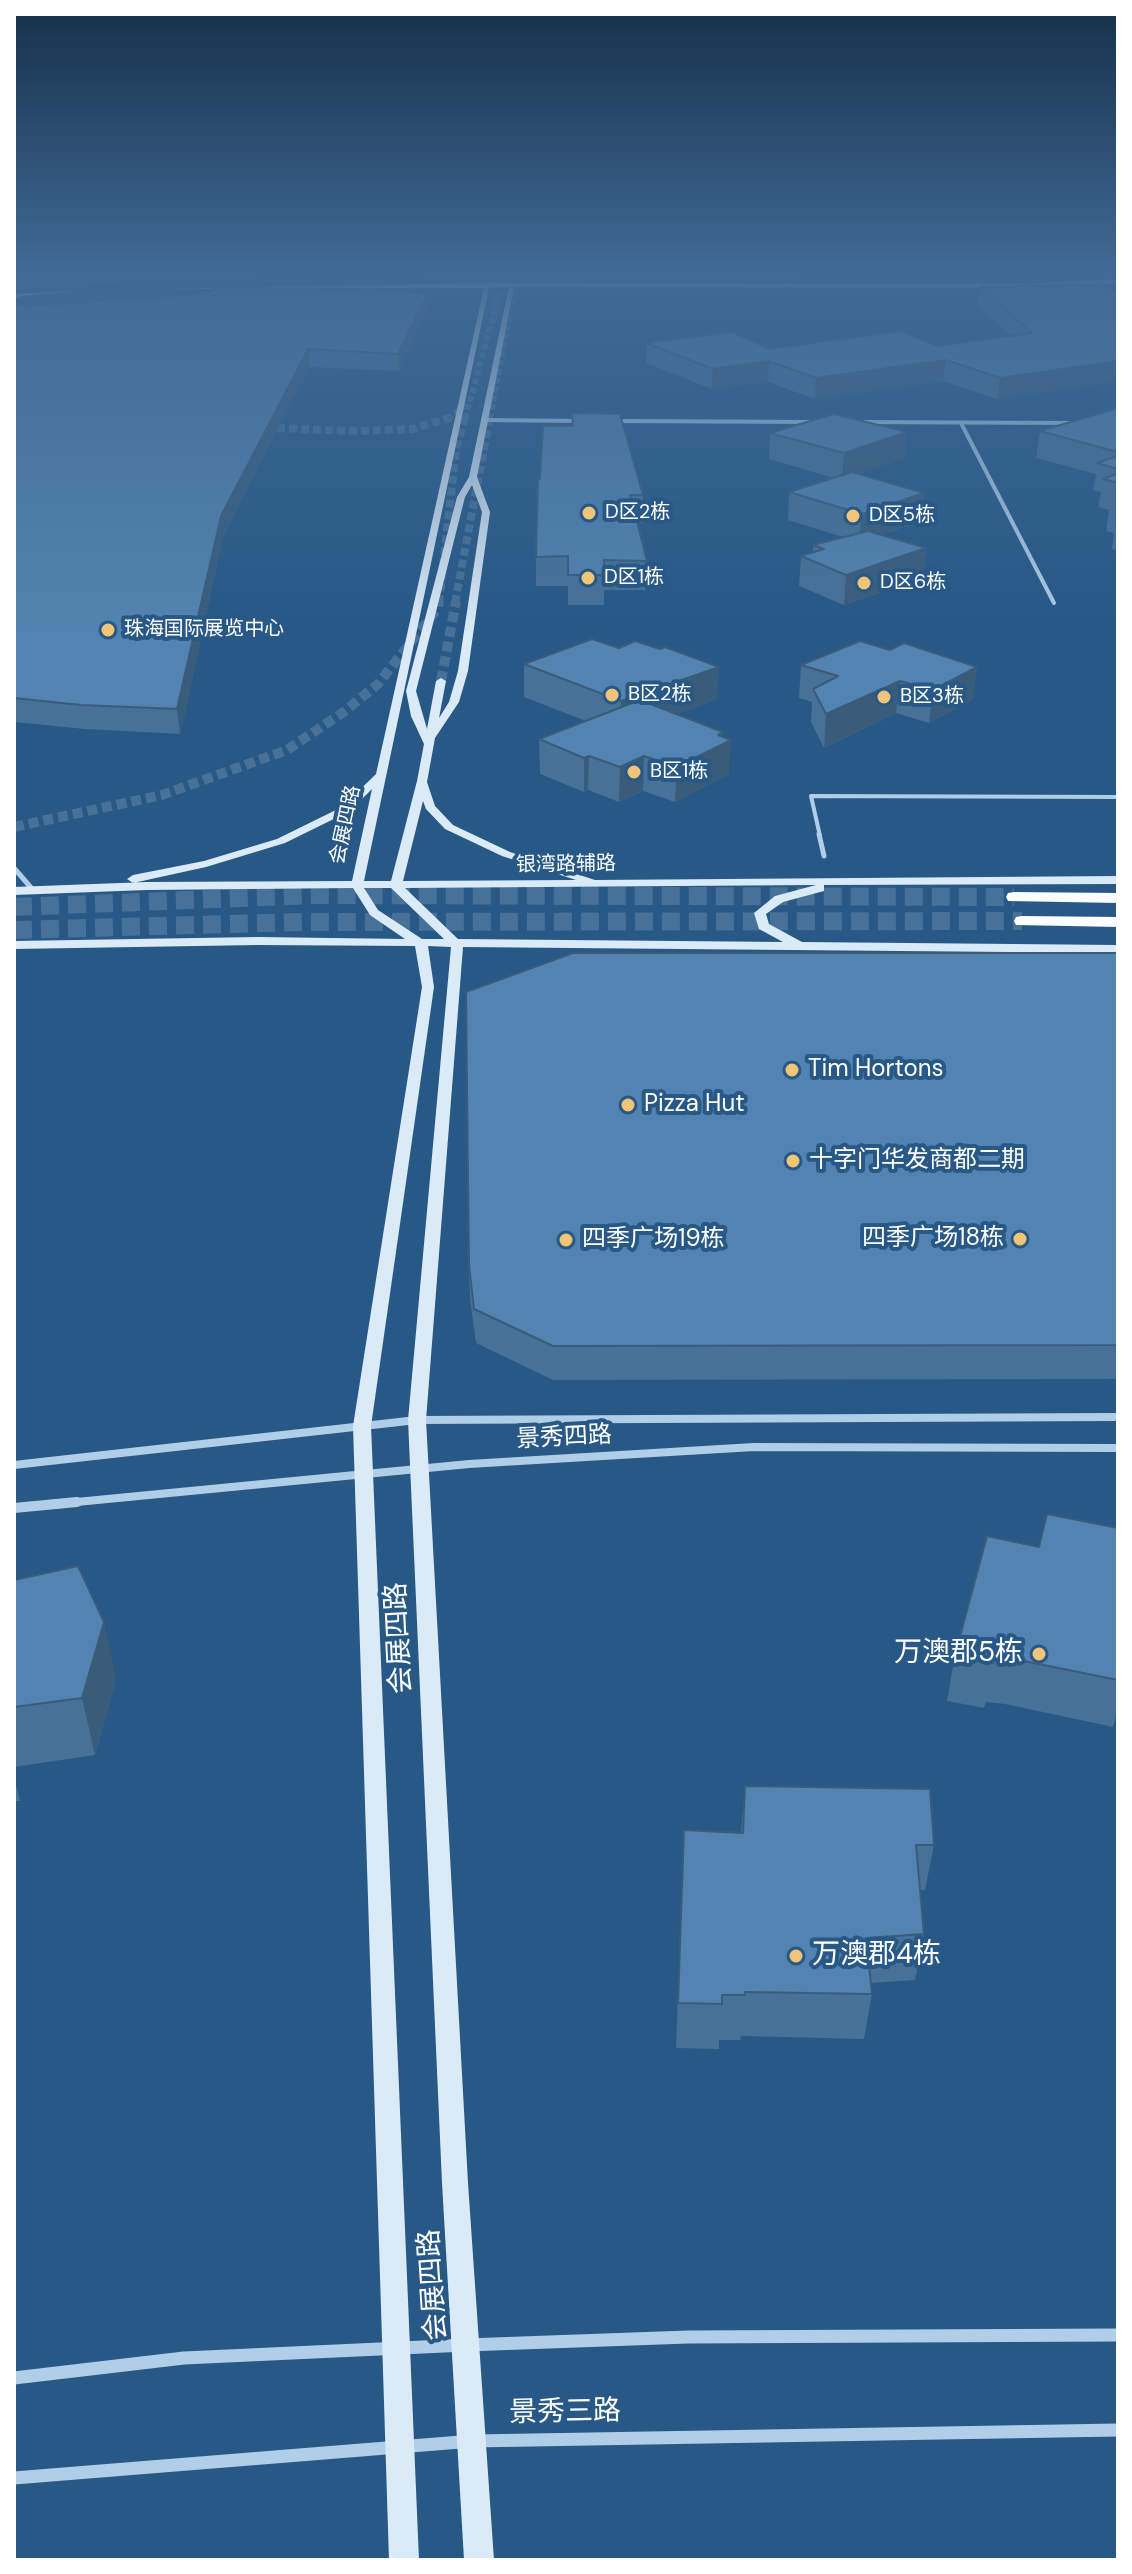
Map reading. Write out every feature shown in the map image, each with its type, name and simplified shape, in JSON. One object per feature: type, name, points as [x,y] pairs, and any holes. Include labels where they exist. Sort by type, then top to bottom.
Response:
[{"type":"highway","points":[[1014,897],[1118,898]]},
{"type":"highway","points":[[1022,921],[1118,922]]},
{"type":"main road","name":"会展四路","points":[[357,886],[464,393]]},
{"type":"main road","points":[[428,743],[416,716],[411,691],[458,506],[473,477],[491,393]]},
{"type":"main road","points":[[428,743],[454,702],[463,671],[486,512],[473,477]]},
{"type":"main road","points":[[441,681],[422,781],[396,886],[457,945]]},
{"type":"main road","points":[[81,889],[206,864],[281,841],[346,809],[381,775]]},
{"type":"main road","points":[[422,781],[430,807],[449,827],[475,842],[539,866],[606,884]]},
{"type":"main road","points":[[800,947],[763,926],[760,913],[779,899],[862,880]]},
{"type":"main road","name":"银湾路辅路","points":[[14,891],[862,880],[1118,880]]},
{"type":"main road","points":[[357,886],[374,912],[421,944]]},
{"type":"main road","points":[[14,945],[258,941],[1118,949]]},
{"type":"main road","name":"会展四路","points":[[404,2560],[362,1426],[428,987],[421,944]]},
{"type":"main road","name":"会展四路","points":[[457,945],[417,1420],[479,2560]]},
{"type":"street","points":[[485,420],[596,421]]},
{"type":"street","points":[[612,421],[818,422]]},
{"type":"street","points":[[850,422],[1087,423]]},
{"type":"street","points":[[961,423],[1054,603]]},
{"type":"street","name":"景秀四路","points":[[14,1465],[417,1420],[1118,1417]]},
{"type":"street","name":"景秀四路","points":[[14,1508],[420,1469],[754,1447],[1118,1448]]},
{"type":"street","points":[[14,2378],[184,2358],[466,2345],[688,2337],[1118,2335]]},
{"type":"street","name":"景秀三路","points":[[14,2478],[473,2441],[1118,2430]]},
{"type":"lane","points":[[824,856],[811,796],[1118,797]]},
{"type":"lane","points":[[14,868],[33,890]]},
{"type":"building","name":"珠海国际展览中心","points":[[14,393],[285,393],[221,516],[177,709],[81,705],[14,698]]},
{"type":"building","points":[[1118,408],[1118,452],[1040,431]]},
{"type":"building","points":[[572,413],[620,414],[643,495],[630,495],[647,561],[604,560],[604,575],[568,575],[568,556],[536,557],[543,426],[573,426]]},
{"type":"building","points":[[834,414],[907,432],[844,453],[770,433]]},
{"type":"building","points":[[1118,456],[1118,469],[1097,463]]},
{"type":"building","points":[[852,472],[924,493],[862,514],[789,492]]},
{"type":"building","points":[[1118,473],[1118,483],[1103,479]]},
{"type":"building","points":[[868,531],[926,548],[846,575],[801,556],[824,549],[813,545]]},
{"type":"building","points":[[592,639],[619,648],[635,641],[660,649],[665,647],[719,667],[621,701],[524,664]]},
{"type":"building","points":[[860,641],[890,650],[904,643],[977,667],[933,690],[900,681],[826,714],[813,689],[838,676],[801,665]]},
{"type":"building","points":[[640,700],[723,732],[718,735],[731,740],[677,767],[644,756],[620,767],[589,756],[584,758],[539,739]]},
{"type":"building","name":"十字门华发商都二期","points":[[573,953],[1118,953],[1118,1345],[553,1346],[474,1309],[469,1265],[466,992]]},
{"type":"building","name":"万澳郡5栋","points":[[1047,1514],[1118,1528],[1118,1680],[1014,1659],[994,1656],[993,1663],[955,1655],[987,1536],[1039,1547]]},
{"type":"building","points":[[78,1566],[104,1622],[82,1698],[14,1707],[14,1580]]},
{"type":"building","name":"万澳郡4栋","points":[[745,1786],[930,1789],[934,1845],[916,1845],[924,1934],[866,1938],[872,1994],[745,1992],[745,1995],[722,1995],[722,2004],[678,2003],[684,1830],[743,1833]]},
{"type":"tunnel","points":[[465,419],[472,393]]},
{"type":"tunnel","points":[[490,419],[495,393]]},
{"type":"tunnel","points":[[448,418],[468,404]]},
{"type":"tunnel","points":[[439,603],[456,450],[465,417]]},
{"type":"tunnel","points":[[455,603],[490,417]]},
{"type":"tunnel","points":[[277,428],[350,431],[412,429],[448,418]]},
{"type":"tunnel","points":[[14,827],[162,795],[287,750],[345,711],[378,684],[438,608],[439,601]]},
{"type":"tunnel","points":[[441,681],[456,601]]},
{"type":"tunnel","points":[[14,907],[315,895],[1014,897]]},
{"type":"tunnel","points":[[14,930],[298,922],[1022,921]]},
{"type":"place","name":"D区2栋","points":[[589,513]]},
{"type":"place","name":"D区5栋","points":[[853,516]]},
{"type":"place","name":"D区1栋","points":[[588,578]]},
{"type":"place","name":"D区6栋","points":[[864,583]]},
{"type":"place","name":"珠海国际展览中心","points":[[108,630]]},
{"type":"place","name":"B区2栋","points":[[612,695]]},
{"type":"place","name":"B区3栋","points":[[884,697]]},
{"type":"place","name":"B区1栋","points":[[634,772]]},
{"type":"place","name":"Tim Hortons","points":[[792,1070]]},
{"type":"place","name":"Pizza Hut","points":[[628,1105]]},
{"type":"place","name":"十字门华发商都二期","points":[[793,1161]]},
{"type":"place","name":"四季广场18栋","points":[[1020,1239]]},
{"type":"place","name":"四季广场19栋","points":[[566,1240]]},
{"type":"place","name":"万澳郡5栋","points":[[1039,1654]]},
{"type":"place","name":"万澳郡4栋","points":[[796,1956]]}]
